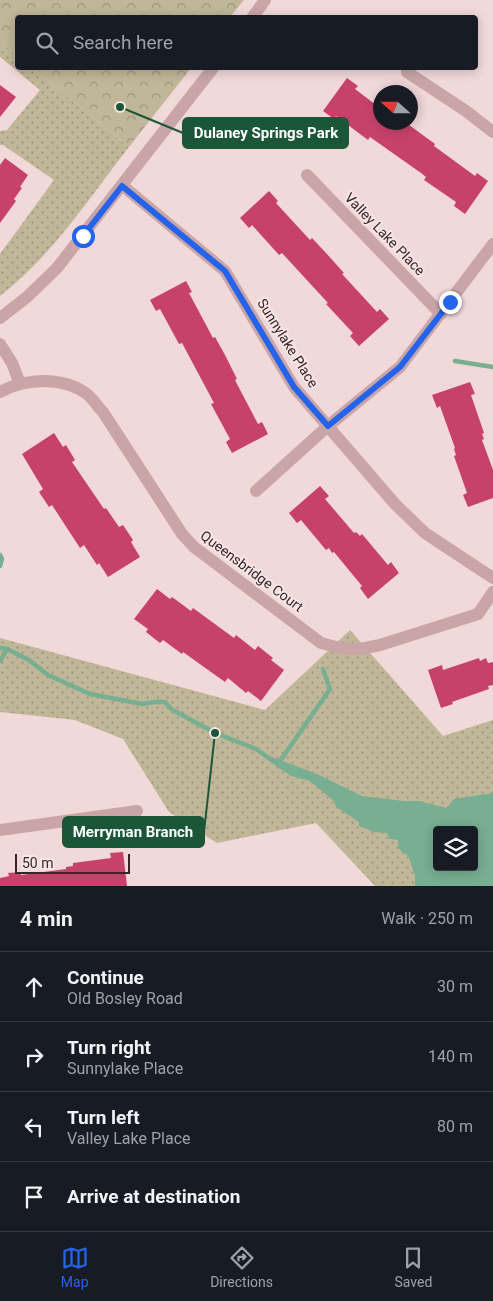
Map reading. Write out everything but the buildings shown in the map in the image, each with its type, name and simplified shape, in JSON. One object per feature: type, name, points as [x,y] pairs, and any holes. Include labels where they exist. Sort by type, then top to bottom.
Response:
[{"type":"street","points":[[254,15],[265,0]]},
{"type":"street","points":[[0,318],[27,297],[57,268],[211,70]]},
{"type":"street","points":[[407,72],[466,111],[493,132]]},
{"type":"street","name":"Valley Lake Place","points":[[307,175],[441,314]]},
{"type":"street","name":"Sunnylake Place","points":[[122,186],[225,271],[294,387],[395,504],[425,533],[493,578]]},
{"type":"street","points":[[256,491],[328,426],[400,367],[493,244]]},
{"type":"street","points":[[0,344],[12,363],[20,384]]},
{"type":"street","name":"Queensbridge Court","points":[[0,392],[20,384],[38,380],[52,381],[70,386],[88,394],[103,412],[182,534],[194,547],[321,643],[340,648],[360,649],[380,645],[478,614],[493,592]]},
{"type":"street","points":[[0,830],[137,811]]},
{"type":"green space","points":[[0,0],[244,0],[232,15],[15,15],[15,54],[0,42]]},
{"type":"green space","points":[[0,42],[15,54],[15,69],[0,57]]},
{"type":"green space","points":[[16,70],[34,70],[129,147],[53,245],[19,280],[0,296],[0,254],[54,180],[3,145],[0,145],[0,131],[7,130],[40,90]]},
{"type":"green space","points":[[34,70],[189,70],[129,147]]},
{"type":"green space","points":[[350,630],[443,736],[493,720],[493,886],[375,886],[316,823],[217,843],[169,812],[123,739],[75,720],[0,712],[0,638],[265,710]]},
{"type":"shaded area","points":[[267,755],[317,774],[362,796],[419,801],[447,808],[454,799],[493,793],[493,886],[415,886],[415,876],[409,857],[398,848],[398,840],[390,839],[387,833],[374,832],[359,826],[359,822],[336,807],[334,801],[310,781],[291,776],[269,761]]},
{"type":"waterway","points":[[455,361],[493,367]]},
{"type":"waterway","points":[[0,555],[2,559],[0,566]]},
{"type":"waterway","points":[[0,648],[7,649],[29,660],[48,675],[90,694],[142,704],[165,702],[171,709],[215,733],[256,749],[270,759]]},
{"type":"waterway","points":[[0,661],[7,649]]},
{"type":"waterway","points":[[278,764],[330,689],[323,669]]},
{"type":"place","name":"Dulaney Springs Park","points":[[120,107]]},
{"type":"place","name":"Merryman Branch","points":[[215,733]]},
{"type":"route","points":[[83,236],[122,186],[225,271],[294,387],[328,426],[400,367],[450,302]]}]
